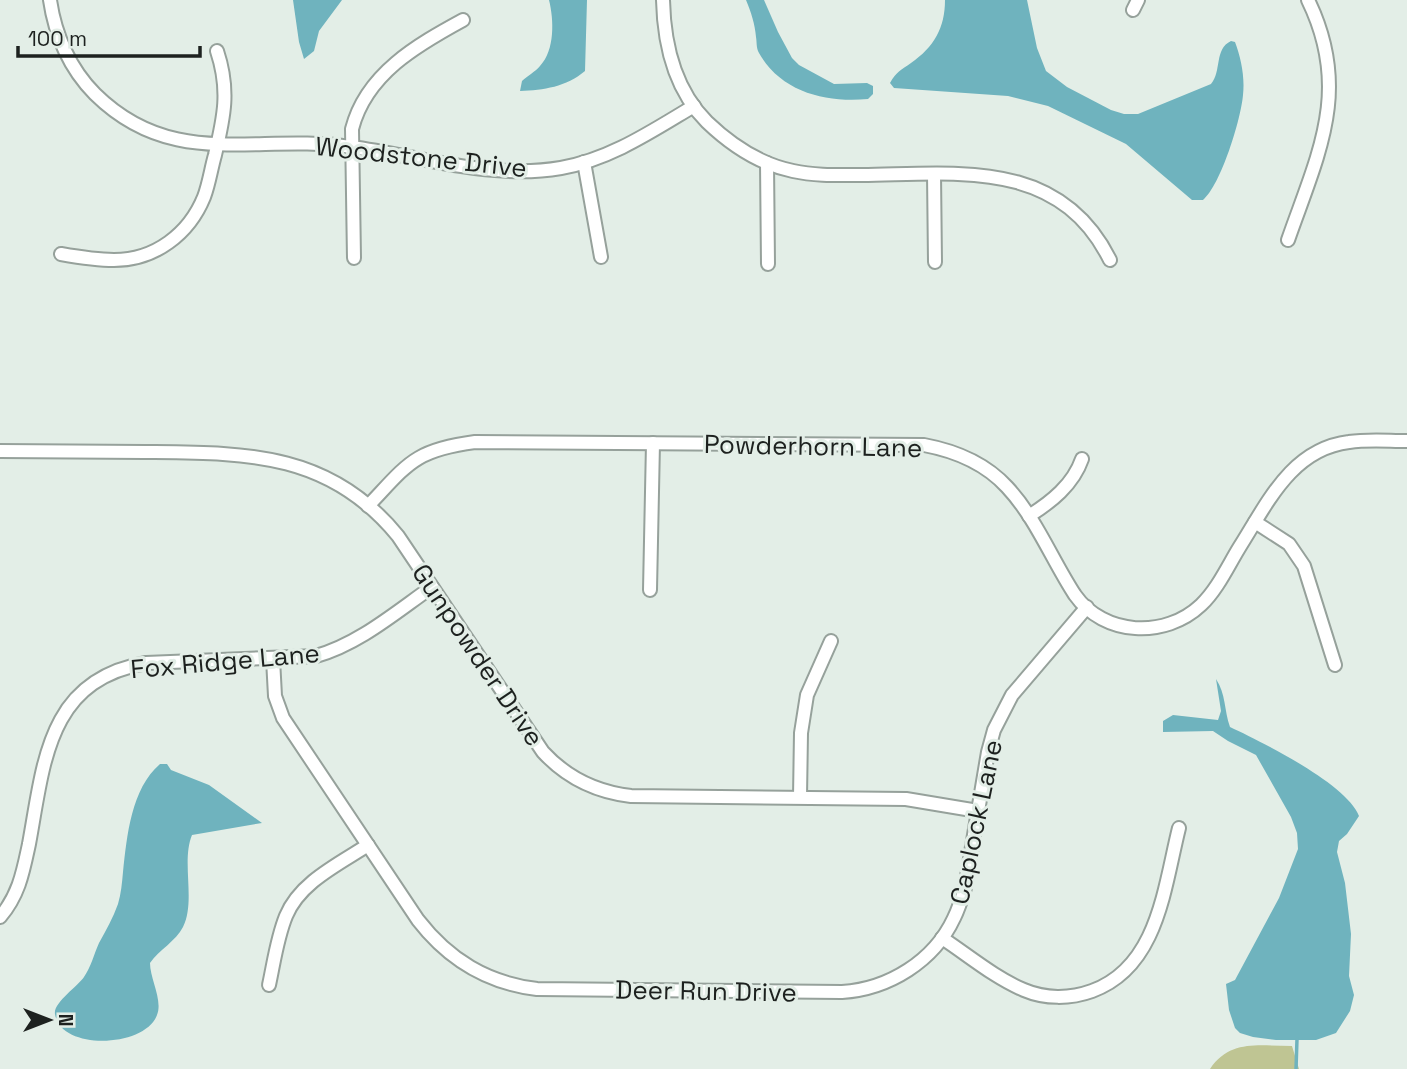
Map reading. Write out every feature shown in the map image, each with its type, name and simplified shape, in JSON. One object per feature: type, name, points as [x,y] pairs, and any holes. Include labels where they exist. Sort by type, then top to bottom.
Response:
[{"type":"street","name":"Woodstone Drive","points":[[50,0],[59,36],[74,67],[91,90],[131,122],[162,136],[194,144],[311,144],[352,147],[505,171],[540,170],[606,155],[636,141],[694,106]]},
{"type":"street","points":[[663,0],[663,22],[669,55],[677,76],[704,119],[728,141],[767,163],[796,172],[819,175],[996,176],[1018,181],[1044,191],[1081,217],[1093,230],[1110,260]]},
{"type":"street","points":[[1288,240],[1324,140],[1329,107],[1330,73],[1325,46],[1308,0]]},
{"type":"street","points":[[354,258],[352,128],[356,115],[380,79],[410,50],[463,20]]},
{"type":"street","points":[[61,254],[123,260],[150,253],[170,242],[186,227],[206,192],[223,122],[226,86],[217,51]]},
{"type":"street","points":[[584,162],[601,257]]},
{"type":"street","points":[[767,163],[768,264]]},
{"type":"street","points":[[934,174],[935,262]]},
{"type":"street","name":"Powderhorn Lane","points":[[368,506],[407,465],[422,455],[438,448],[492,441],[912,444],[936,447],[958,454],[989,471],[1013,494],[1074,593],[1087,607],[1104,620],[1128,628],[1156,628],[1178,621],[1201,606],[1285,477],[1301,461],[1315,452],[1348,442],[1407,441]]},
{"type":"street","points":[[650,590],[653,443]]},
{"type":"street","name":"Gunpowder Drive","points":[[0,451],[228,453],[289,464],[322,476],[344,488],[368,506],[398,536],[536,743],[558,767],[579,781],[608,793],[631,796],[906,799],[978,811]]},
{"type":"street","points":[[1028,516],[1057,496],[1072,479],[1082,459]]},
{"type":"street","points":[[1255,522],[1289,544],[1304,566],[1335,665]]},
{"type":"street","name":"Fox Ridge Lane","points":[[0,917],[14,899],[22,878],[44,758],[51,737],[61,716],[80,695],[103,678],[140,664],[308,658],[332,651],[360,636],[432,587]]},
{"type":"street","name":"Caplock Lane","points":[[942,938],[954,919],[962,898],[988,752],[1004,710],[1016,690],[1087,607]]},
{"type":"street","points":[[800,797],[801,733],[805,705],[811,684],[831,641]]},
{"type":"street","name":"Deer Run Drive","points":[[273,659],[275,696],[283,718],[418,920],[444,950],[482,975],[525,988],[849,992],[870,988],[896,977],[923,958],[942,938]]},
{"type":"street","points":[[942,938],[1010,984],[1030,993],[1069,997],[1101,988],[1124,973],[1145,947],[1154,926],[1179,828]]},
{"type":"street","points":[[269,985],[286,916],[298,896],[368,845]]},
{"type":"green space","points":[[1246,1046],[1292,1046],[1299,1069],[1210,1069],[1227,1053]]},
{"type":"water","points":[[293,0],[342,0],[319,31],[314,51],[304,59],[299,42]]},
{"type":"water","points":[[549,0],[587,0],[585,71],[554,87],[520,91],[522,81],[540,66],[551,43],[552,16]]},
{"type":"water","points":[[746,0],[764,0],[792,58],[799,65],[834,84],[867,83],[873,86],[873,94],[868,99],[836,99],[806,92],[779,77],[758,51],[754,23]]},
{"type":"water","points":[[945,0],[1027,0],[1037,48],[1046,71],[1067,87],[1124,114],[1138,114],[1211,84],[1222,49],[1231,41],[1235,42],[1243,75],[1241,106],[1229,151],[1210,192],[1203,200],[1192,200],[1126,144],[1048,106],[1008,96],[894,88],[890,83],[894,76],[919,57],[937,36],[943,19]]},
{"type":"water","points":[[1216,679],[1222,690],[1230,727],[1282,753],[1321,778],[1351,804],[1359,816],[1339,841],[1337,852],[1345,883],[1351,934],[1349,976],[1354,995],[1350,1011],[1336,1033],[1316,1040],[1276,1040],[1240,1033],[1235,1028],[1229,1010],[1226,984],[1235,980],[1279,898],[1298,849],[1297,833],[1291,817],[1256,755],[1213,731],[1163,732],[1163,721],[1173,715],[1218,720],[1221,711]]},
{"type":"water","points":[[160,764],[167,764],[171,770],[209,785],[262,823],[192,835],[188,857],[187,917],[180,932],[150,963],[158,1003],[157,1015],[149,1026],[137,1034],[103,1041],[86,1039],[71,1034],[60,1026],[55,1010],[86,973],[114,914],[121,892],[132,814],[143,786]]},
{"type":"waterway","points":[[1296,1069],[1297,1039]]}]
